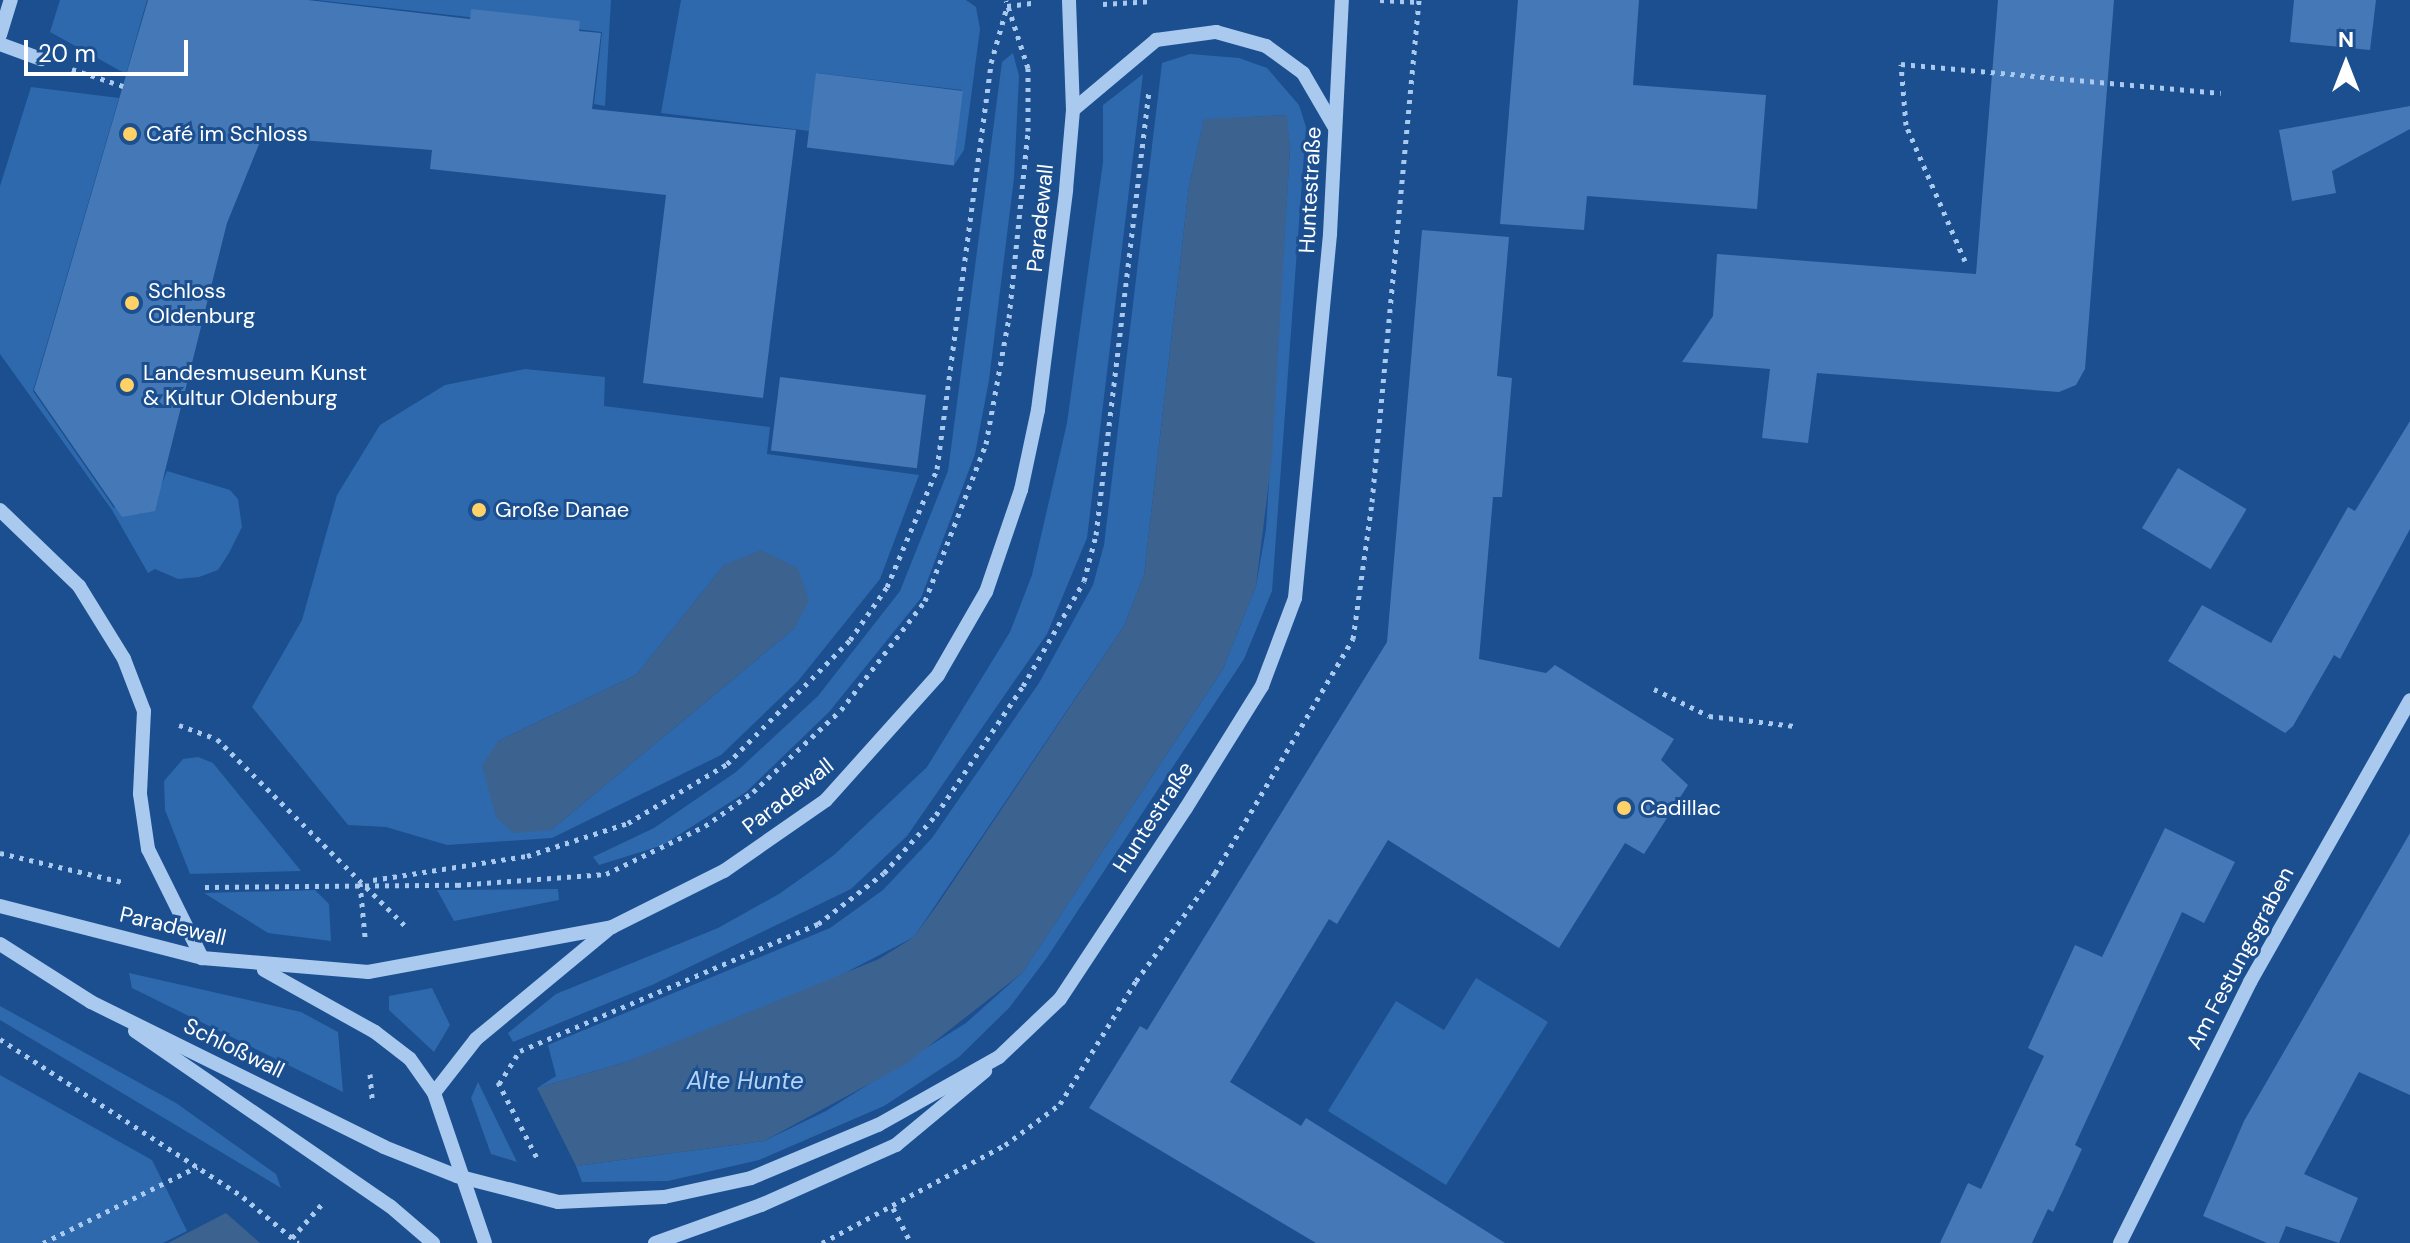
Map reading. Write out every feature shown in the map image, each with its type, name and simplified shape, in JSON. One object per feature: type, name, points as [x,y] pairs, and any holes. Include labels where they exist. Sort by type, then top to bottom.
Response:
[{"type":"street","points":[[0,35],[11,0]]},
{"type":"street","name":"Paradewall","points":[[0,906],[202,958],[259,967],[368,972],[612,927],[724,871],[826,800],[938,675],[986,592],[1021,490],[1038,410],[1073,110],[1069,0]]},
{"type":"street","name":"Huntestraße","points":[[457,1176],[558,1202],[664,1197],[751,1178],[878,1125],[999,1057],[1060,999],[1262,686],[1295,598],[1309,497],[1342,0]]},
{"type":"street","points":[[1073,110],[1156,40],[1216,32],[1266,46],[1303,73],[1335,128]]},
{"type":"street","points":[[0,44],[41,59]]},
{"type":"street","points":[[0,510],[79,586],[124,659],[144,711],[140,794],[148,849],[202,958]]},
{"type":"street","name":"Am Festungsgraben","points":[[2120,1243],[2250,982],[2410,700]]},
{"type":"street","points":[[434,1093],[476,1039],[612,927]]},
{"type":"street","name":"Schloßwall","points":[[0,944],[91,1002],[384,1147],[457,1176]]},
{"type":"street","points":[[259,967],[375,1032],[410,1059],[434,1093],[457,1176],[485,1243]]},
{"type":"street","points":[[91,1002],[390,1206],[433,1243]]},
{"type":"street","points":[[655,1243],[761,1205],[896,1145],[999,1057]]},
{"type":"path","points":[[1095,4],[1160,0]]},
{"type":"path","points":[[1380,0],[1419,2]]},
{"type":"path","points":[[1007,3],[1039,2]]},
{"type":"path","points":[[360,882],[569,878],[606,874],[653,856],[753,792],[841,710],[897,644],[925,601],[969,502],[1009,318],[1028,68],[1007,3]]},
{"type":"path","points":[[360,882],[527,856],[628,823],[727,764],[850,640],[887,587],[937,469],[991,63],[1007,3]]},
{"type":"path","points":[[41,59],[123,86]]},
{"type":"path","points":[[1965,261],[1906,125],[1901,64],[2221,93]]},
{"type":"path","points":[[1654,689],[1709,716],[1794,726]]},
{"type":"path","points":[[144,711],[217,739],[435,960]]},
{"type":"path","points":[[0,1039],[197,1167],[298,1243]]},
{"type":"path","points":[[476,1039],[558,1202]]},
{"type":"path","points":[[43,1243],[197,1167]]},
{"type":"path","points":[[893,1208],[911,1243]]},
{"type":"shaded area","points":[[60,0],[147,0],[126,74],[50,32]]},
{"type":"shaded area","points":[[317,0],[611,0],[605,106],[594,104],[602,32]]},
{"type":"shaded area","points":[[681,0],[966,0],[976,7],[980,29],[964,150],[954,165],[962,90],[817,73],[810,131],[661,113]]},
{"type":"shaded area","points":[[1013,53],[1019,76],[1014,178],[989,380],[975,454],[921,598],[829,712],[746,792],[663,845],[599,865],[593,857],[654,828],[736,772],[818,696],[900,591],[948,471],[1002,62]]},
{"type":"shaded area","points":[[1190,54],[1239,58],[1267,68],[1299,105],[1306,127],[1272,591],[1244,659],[1046,959],[1009,1008],[959,1057],[884,1106],[759,1160],[668,1181],[582,1182],[576,1166],[764,1141],[826,1111],[966,1023],[1022,973],[1223,669],[1256,586],[1266,529],[1290,148],[1286,115],[1204,120],[1189,186],[1144,575],[1124,626],[914,937],[820,986],[629,1061],[537,1088],[556,1076],[548,1045],[830,928],[883,890],[932,838],[1039,683],[1093,585],[1104,545],[1162,63]]},
{"type":"shaded area","points":[[1143,74],[1087,538],[1047,634],[907,836],[851,889],[652,985],[513,1042],[508,1033],[556,994],[718,928],[779,894],[834,855],[927,767],[1010,632],[1032,575],[1067,423],[1103,162],[1103,105]]},
{"type":"shaded area","points":[[31,87],[119,98],[33,391],[114,508],[119,504],[141,514],[152,507],[167,471],[230,490],[238,499],[242,527],[218,570],[199,577],[178,579],[155,569],[148,573],[112,510],[0,354],[0,186]]},
{"type":"shaded area","points":[[525,369],[605,377],[604,406],[770,427],[767,454],[919,475],[880,579],[798,681],[721,755],[552,838],[447,845],[386,827],[348,825],[252,707],[302,620],[337,495],[380,425],[445,385]],"holes":[[[724,565],[795,628],[551,830],[498,741],[636,675]]]},
{"type":"shaded area","points":[[198,757],[213,763],[301,871],[190,874],[165,810],[164,781],[183,759]]},
{"type":"shaded area","points":[[558,889],[559,900],[454,921],[437,890]]},
{"type":"shaded area","points":[[315,890],[329,904],[331,941],[268,933],[204,893]]},
{"type":"shaded area","points":[[129,973],[301,1012],[338,1032],[343,1092],[132,988]]},
{"type":"shaded area","points":[[1476,978],[1548,1022],[1446,1185],[1328,1111],[1396,1001],[1444,1030]]},
{"type":"shaded area","points":[[432,988],[450,1025],[434,1052],[389,1010],[389,996]]},
{"type":"shaded area","points":[[0,1006],[176,1103],[276,1174],[281,1188],[0,1020]]},
{"type":"shaded area","points":[[0,1075],[152,1160],[187,1231],[163,1243],[0,1243]]},
{"type":"shaded area","points":[[478,1082],[517,1162],[491,1154],[471,1098]]},
{"type":"water","name":"Alte Hunte","points":[[1287,115],[1290,148],[1272,457],[1256,586],[1223,669],[1022,973],[906,1064],[764,1141],[576,1166],[537,1088],[629,1061],[879,959],[914,937],[940,901],[1124,626],[1144,575],[1189,186],[1204,119]]},
{"type":"water","points":[[761,550],[798,568],[809,600],[795,628],[551,830],[513,833],[496,817],[482,766],[498,741],[636,675],[724,565]]},
{"type":"water","points":[[226,1213],[260,1243],[168,1243]]},
{"type":"building","name":"Schloss Oldenburg","points":[[148,0],[308,0],[470,19],[471,9],[580,21],[579,31],[601,33],[592,109],[796,130],[763,398],[643,383],[666,195],[430,169],[432,150],[262,137],[227,223],[155,511],[122,517],[34,390]]},
{"type":"building","points":[[1518,0],[1639,0],[1633,85],[1766,95],[1757,209],[1587,196],[1584,230],[1500,224]]},
{"type":"building","points":[[1998,0],[2114,0],[2085,369],[2076,385],[2059,392],[1817,373],[1808,443],[1762,438],[1770,369],[1682,362],[1713,316],[1717,254],[1976,274]]},
{"type":"building","points":[[2294,0],[2376,0],[2370,50],[2290,42]]},
{"type":"building","points":[[816,73],[963,91],[954,165],[807,147]]},
{"type":"building","points":[[2410,106],[2410,129],[2332,171],[2336,193],[2292,201],[2279,130]]},
{"type":"building","points":[[1422,230],[1509,237],[1497,376],[1512,378],[1502,497],[1493,497],[1479,659],[1546,673],[1555,665],[1674,739],[1661,760],[1688,785],[1644,854],[1625,843],[1559,948],[1388,840],[1337,924],[1329,919],[1230,1082],[1301,1126],[1306,1118],[1505,1243],[1316,1243],[1089,1108],[1140,1026],[1147,1030],[1387,642]]},
{"type":"building","points":[[780,377],[926,395],[917,468],[771,450]]},
{"type":"building","points":[[2410,421],[2410,529],[2340,659],[2334,655],[2293,726],[2285,733],[2168,661],[2202,605],[2271,643],[2348,507],[2355,511]]},
{"type":"building","points":[[2178,468],[2247,509],[2211,569],[2142,528]]},
{"type":"building","points":[[2165,828],[2235,862],[2204,923],[2182,912],[2075,1145],[2082,1149],[2053,1212],[2048,1209],[2032,1243],[1940,1243],[1968,1183],[1981,1189],[2044,1056],[2028,1048],[2075,945],[2102,957]]},
{"type":"building","points":[[2410,833],[2410,1095],[2359,1072],[2304,1174],[2358,1198],[2339,1243],[2286,1226],[2279,1243],[2267,1243],[2203,1216],[2244,1121]]},
{"type":"place","name":"Café im Schloss","points":[[130,134]]},
{"type":"place","name":"Schloss Oldenburg","points":[[132,303]]},
{"type":"place","name":"Landesmuseum Kunst & Kultur Oldenburg","points":[[127,385]]},
{"type":"place","name":"Große Danae","points":[[479,510]]},
{"type":"place","name":"Cadillac","points":[[1624,808]]}]
